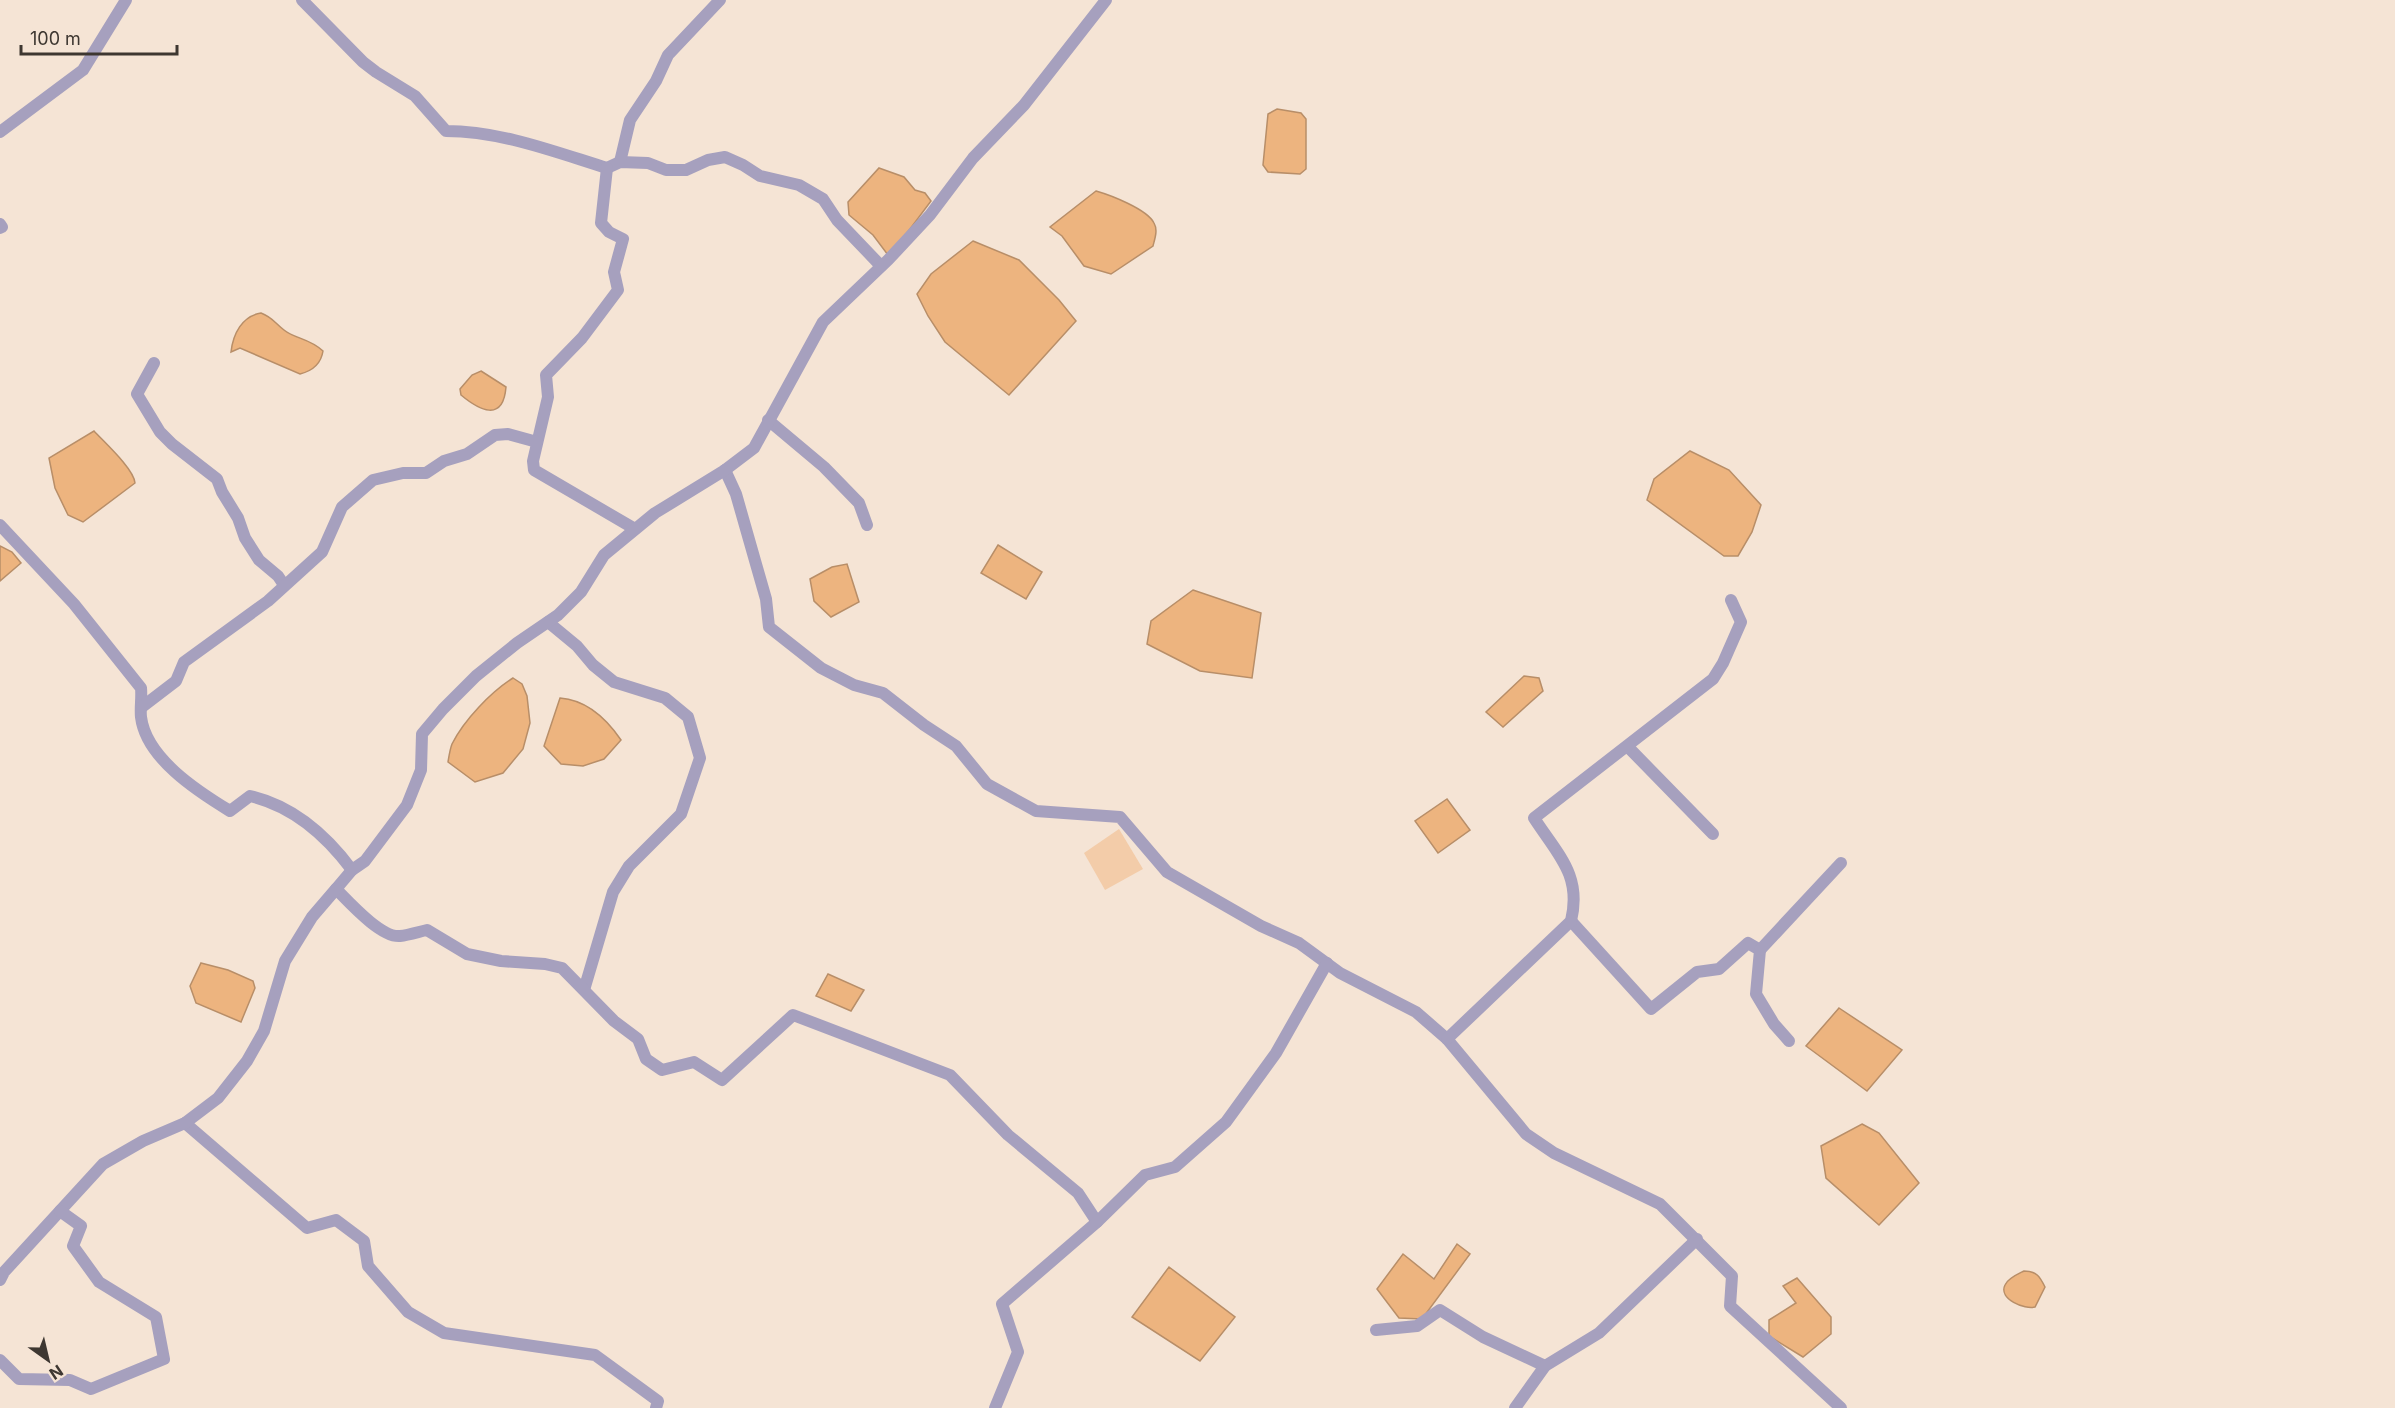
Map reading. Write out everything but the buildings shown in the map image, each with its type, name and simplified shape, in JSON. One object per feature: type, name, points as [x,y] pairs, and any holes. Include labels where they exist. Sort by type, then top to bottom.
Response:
[{"type":"street","points":[[0,132],[83,70],[126,0]]},
{"type":"street","points":[[302,0],[363,62],[415,96],[446,131],[468,131],[492,135],[607,168],[620,162],[648,163],[666,170],[686,170],[708,160],[725,157],[760,176],[799,185],[824,199],[837,220],[881,266]]},
{"type":"street","points":[[620,162],[630,120],[656,81],[668,55],[720,0]]},
{"type":"street","points":[[0,1280],[4,1272],[103,1164],[143,1141],[186,1123],[218,1098],[246,1061],[264,1031],[285,962],[312,917],[352,870],[365,861],[407,805],[421,770],[422,734],[476,676],[517,643],[548,622],[581,592],[604,555],[655,513],[725,470],[754,447],[823,322],[930,215],[973,158],[1024,105],[1106,0]]},
{"type":"street","points":[[607,168],[601,223],[609,232],[623,239],[614,272],[618,290],[582,339],[546,375],[548,397],[533,461],[534,470],[635,529]]},
{"type":"street","points":[[154,363],[137,394],[140,400],[160,432],[218,479],[259,560],[278,576],[284,585]]},
{"type":"street","points":[[768,420],[824,467],[859,503],[867,525]]},
{"type":"street","points":[[142,707],[176,681],[184,662],[268,601],[322,552],[342,507],[373,480],[404,472],[426,473],[444,461],[467,454],[495,435],[508,434],[537,442]]},
{"type":"street","points":[[725,470],[736,494],[766,599],[769,627],[820,668],[854,685],[883,693],[924,725],[956,746],[987,784],[1036,811],[1120,817],[1167,872],[1261,926],[1299,943],[1340,973],[1416,1012],[1447,1040],[1526,1134],[1554,1153],[1660,1204],[1732,1276],[1730,1306],[1841,1408]]},
{"type":"street","points":[[0,525],[74,604],[141,688],[141,716],[147,735],[163,760],[205,796],[230,810],[250,796],[286,808],[321,835],[352,870]]},
{"type":"street","points":[[1447,1040],[1571,921],[1575,904],[1572,876],[1534,818],[1713,679],[1723,663],[1741,622],[1731,600]]},
{"type":"street","points":[[548,622],[614,682],[665,698],[688,717],[700,758],[681,814],[629,866],[614,892],[584,990]]},
{"type":"street","points":[[1628,747],[1713,834]]},
{"type":"street","points":[[1789,1041],[1774,1024],[1756,994],[1760,950],[1841,863]]},
{"type":"street","points":[[336,889],[353,907],[379,928],[397,937],[427,930],[467,954],[501,961],[545,964],[562,968],[615,1021],[638,1039],[646,1059],[662,1070],[694,1062],[722,1080],[793,1015],[950,1075],[1008,1135],[1078,1193],[1097,1222]]},
{"type":"street","points":[[1571,921],[1651,1009],[1697,972],[1719,969],[1749,943],[1760,950]]},
{"type":"street","points":[[995,1408],[1018,1352],[1002,1304],[1097,1222],[1145,1175],[1175,1167],[1226,1122],[1276,1053],[1327,963]]},
{"type":"street","points":[[186,1123],[307,1228],[336,1220],[364,1241],[368,1266],[408,1312],[444,1333],[595,1355],[658,1401],[656,1408]]},
{"type":"street","points":[[0,1360],[19,1379],[70,1380],[91,1389],[164,1359],[156,1317],[99,1282],[73,1246],[81,1226],[60,1211]]},
{"type":"street","points":[[1515,1408],[1545,1366],[1599,1333],[1697,1239]]},
{"type":"street","points":[[1376,1330],[1417,1326],[1440,1310],[1483,1337],[1545,1366]]},
{"type":"shaded area","points":[[1277,109],[1301,113],[1306,119],[1306,169],[1300,174],[1268,172],[1263,165],[1268,114]]},
{"type":"shaded area","points":[[879,168],[904,177],[915,190],[925,193],[931,201],[888,255],[873,235],[849,215],[848,202]]},
{"type":"shaded area","points":[[1096,191],[1136,208],[1150,218],[1156,228],[1153,246],[1111,274],[1084,266],[1062,236],[1050,227]]},
{"type":"shaded area","points":[[973,241],[1019,260],[1059,300],[1076,321],[1009,395],[945,342],[917,294],[931,274]]},
{"type":"shaded area","points":[[261,313],[271,318],[288,333],[323,351],[315,366],[300,374],[240,348],[231,352],[240,327],[249,318]]},
{"type":"shaded area","points":[[481,371],[506,387],[500,406],[495,409],[482,409],[461,395],[460,389],[472,375]]},
{"type":"shaded area","points":[[94,431],[124,463],[135,483],[83,522],[68,515],[55,488],[49,458]]},
{"type":"shaded area","points":[[1690,451],[1729,470],[1761,505],[1752,532],[1738,556],[1724,556],[1647,500],[1654,479]]},
{"type":"shaded area","points":[[998,545],[1042,572],[1026,599],[981,573]]},
{"type":"shaded area","points":[[0,546],[12,552],[21,563],[0,581]]},
{"type":"shaded area","points":[[847,564],[859,602],[831,617],[814,601],[810,579],[832,567]]},
{"type":"shaded area","points":[[1193,590],[1261,613],[1252,678],[1200,671],[1147,644],[1151,621]]},
{"type":"shaded area","points":[[1524,676],[1539,678],[1543,691],[1503,727],[1486,712]]},
{"type":"shaded area","points":[[513,678],[522,684],[527,696],[530,723],[523,749],[503,773],[475,782],[448,762],[452,744],[479,707]]},
{"type":"shaded area","points":[[560,698],[570,699],[587,706],[609,724],[621,740],[604,759],[583,766],[561,764],[544,746]]},
{"type":"shaded area","points":[[1447,799],[1470,830],[1438,853],[1415,821]]},
{"type":"shaded area","points":[[1119,829],[1143,869],[1105,890],[1084,853]]},
{"type":"shaded area","points":[[201,963],[228,970],[253,981],[255,988],[241,1022],[196,1003],[190,986]]},
{"type":"shaded area","points":[[828,974],[864,990],[851,1011],[816,996]]},
{"type":"shaded area","points":[[1839,1008],[1902,1050],[1867,1091],[1806,1046]]},
{"type":"shaded area","points":[[1862,1124],[1879,1133],[1919,1183],[1879,1225],[1826,1178],[1821,1146]]},
{"type":"shaded area","points":[[1457,1244],[1470,1254],[1422,1319],[1399,1318],[1377,1289],[1403,1254],[1434,1279]]},
{"type":"shaded area","points":[[1169,1267],[1235,1317],[1200,1361],[1132,1317]]},
{"type":"shaded area","points":[[2024,1271],[2038,1275],[2045,1287],[2035,1307],[2019,1305],[2005,1295],[2005,1285],[2008,1280]]},
{"type":"shaded area","points":[[1797,1278],[1831,1317],[1831,1334],[1803,1357],[1769,1336],[1769,1320],[1796,1303],[1783,1286]]}]
